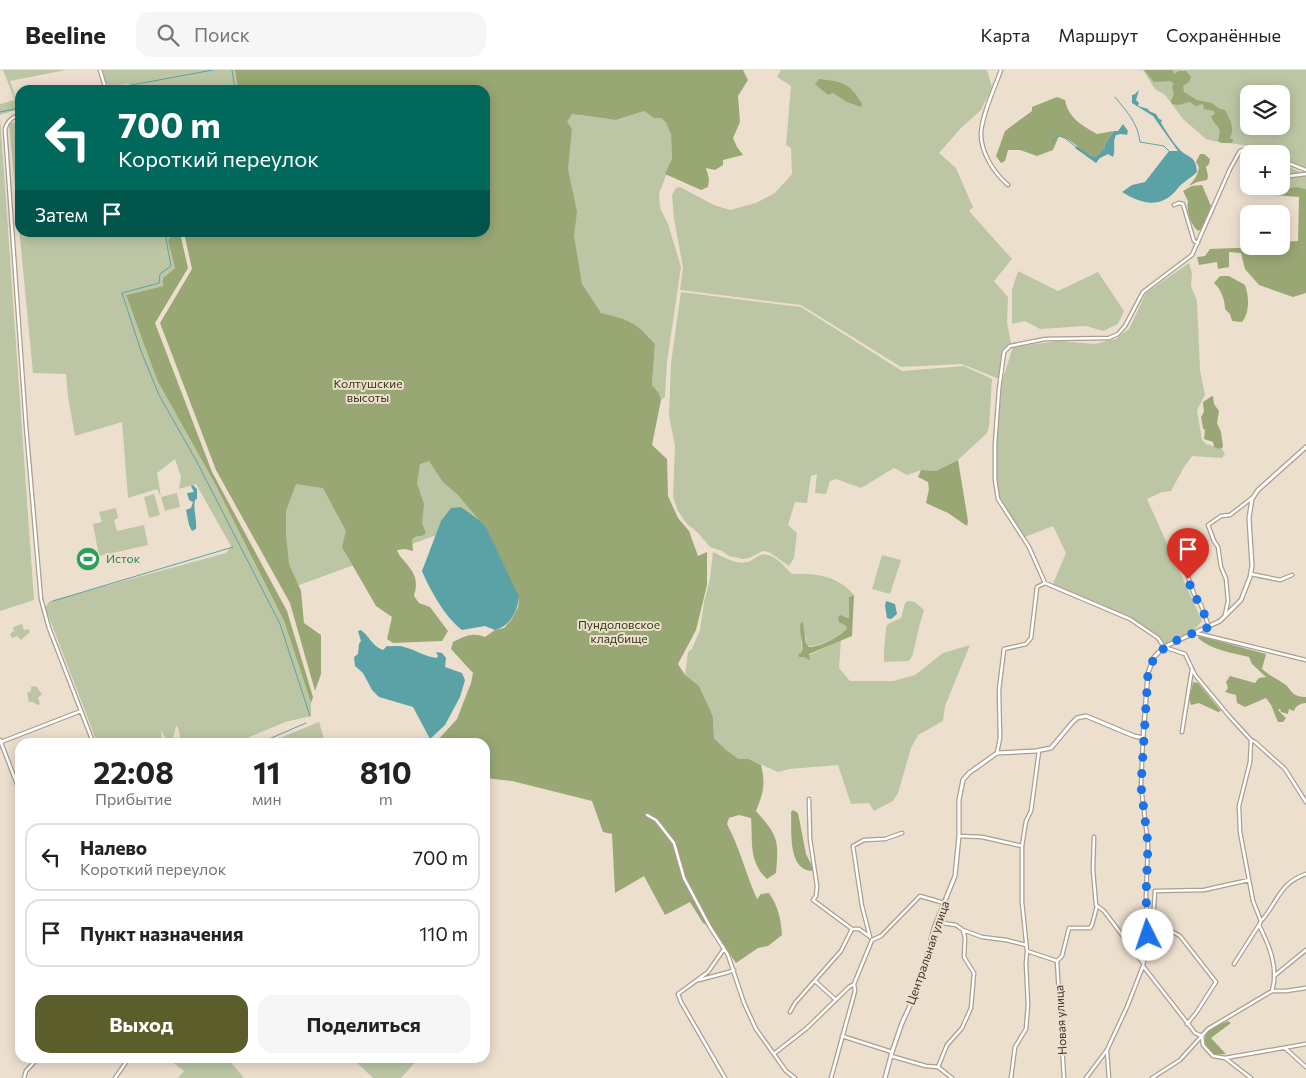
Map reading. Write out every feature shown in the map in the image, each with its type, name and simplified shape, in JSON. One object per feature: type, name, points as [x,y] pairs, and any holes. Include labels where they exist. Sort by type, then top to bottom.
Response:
[{"type":"street","points":[[100,70],[104,85]]},
{"type":"street","points":[[1001,70],[990,99],[981,133],[990,163],[996,174],[1008,185]]},
{"type":"street","points":[[15,116],[7,123],[5,129],[26,426],[41,600],[49,628],[91,738]]},
{"type":"street","points":[[1240,151],[1230,169],[1198,243],[1188,259],[1143,292],[1125,326],[1118,334],[1109,338],[1045,339],[1010,346],[1004,352],[994,454],[995,480],[998,499],[1029,547],[1045,583],[1130,619],[1158,638],[1164,647],[1185,654],[1195,675],[1251,740],[1256,742],[1285,769],[1306,802]]},
{"type":"street","points":[[1290,164],[1306,170]]},
{"type":"street","points":[[1290,176],[1306,174]]},
{"type":"street","points":[[1174,205],[1183,204],[1194,241],[1198,243]]},
{"type":"street","points":[[1225,616],[1228,601],[1226,579],[1221,567],[1218,547],[1208,525],[1221,516],[1230,515],[1248,501],[1306,447]]},
{"type":"street","points":[[1148,935],[1146,896],[1148,844],[1141,786],[1148,673],[1154,657],[1164,647],[1209,627],[1225,616],[1244,594],[1251,574],[1252,552],[1249,518],[1255,494]]},
{"type":"street","points":[[1186,571],[1194,594],[1204,610],[1209,627]]},
{"type":"street","points":[[1251,574],[1280,580],[1292,575]]},
{"type":"street","points":[[1045,583],[1037,587],[1035,594],[1031,638],[1026,644],[1004,649],[999,690],[1000,738],[997,752],[1038,751],[1051,748],[1072,723],[1082,716],[1143,738]]},
{"type":"street","points":[[1194,633],[1306,660]]},
{"type":"street","points":[[1182,732],[1192,667]]},
{"type":"street","points":[[15,779],[0,741],[81,711]]},
{"type":"street","points":[[1251,740],[1250,762],[1240,806],[1240,841],[1253,901],[1261,921]]},
{"type":"street","points":[[1011,1078],[1014,1047],[1026,1029],[1028,1005],[1027,951],[1022,902],[1022,846],[1026,821],[1031,811],[1038,751]]},
{"type":"street","name":"Центральная улица","points":[[885,1078],[902,1023],[920,984],[936,922],[955,876],[959,836],[958,800],[963,780],[969,773],[997,752]]},
{"type":"street","points":[[809,799],[810,839],[817,886],[816,896],[813,900],[852,929],[859,929],[871,939]]},
{"type":"street","points":[[647,815],[656,820],[674,843],[684,878],[724,949],[756,1029],[775,1053],[786,1071],[795,1078]]},
{"type":"street","points":[[775,1053],[807,1028],[854,984],[871,939],[862,906],[853,846],[864,840],[885,839],[902,832]]},
{"type":"street","points":[[959,836],[982,838],[1022,846]]},
{"type":"street","points":[[1027,951],[1057,961],[1062,956],[1069,928],[1090,928],[1092,925],[1096,906],[1093,870],[1094,837]]},
{"type":"street","points":[[1234,964],[1286,885],[1295,878],[1306,874]]},
{"type":"street","points":[[1086,1078],[1107,1050],[1127,1007],[1143,965],[1155,891],[1204,890],[1249,880]]},
{"type":"street","points":[[871,939],[881,936],[920,896],[944,904]]},
{"type":"street","points":[[1096,906],[1104,911],[1187,1024],[1195,1033],[1202,1036]]},
{"type":"street","points":[[936,922],[956,925],[963,930],[982,937],[1026,945]]},
{"type":"street","points":[[1259,925],[1270,947],[1274,976],[1272,991]]},
{"type":"street","points":[[790,1012],[814,980],[841,951],[852,929]]},
{"type":"street","points":[[938,1067],[947,1045],[962,1028],[971,1008],[974,973],[964,956],[965,938],[963,930]]},
{"type":"street","points":[[1150,930],[1173,932],[1180,936],[1216,982],[1187,1024]]},
{"type":"street","points":[[724,949],[708,972],[678,994],[680,1002],[726,1078]]},
{"type":"street","points":[[1274,976],[1306,950]]},
{"type":"street","name":"Новая улица","points":[[1057,961],[1064,1078]]},
{"type":"street","points":[[699,980],[734,970]]},
{"type":"street","points":[[814,980],[836,1000]]},
{"type":"street","points":[[831,1078],[855,991],[854,984]]},
{"type":"street","points":[[1152,1078],[1180,1060],[1208,1030],[1272,991],[1306,988]]},
{"type":"street","points":[[842,1036],[926,1066],[938,1067],[952,1078]]},
{"type":"street","points":[[1202,1036],[1204,1045],[1213,1056],[1226,1058],[1306,1044]]},
{"type":"street","points":[[1284,1047],[1306,1067]]},
{"type":"street","points":[[1107,1050],[1109,1078]]},
{"type":"street","points":[[1226,1058],[1251,1078]]},
{"type":"street","points":[[24,1078],[26,1071],[33,1063]]},
{"type":"street","points":[[115,1078],[126,1063]]},
{"type":"green space","points":[[3,70],[66,70],[10,81],[15,100]]},
{"type":"green space","points":[[102,70],[235,70],[237,85],[129,84],[107,85]]},
{"type":"green space","name":"Пундоловское кладбище","points":[[235,70],[743,70],[748,80],[738,96],[740,122],[733,138],[743,155],[723,160],[723,165],[715,170],[706,168],[709,179],[708,187],[701,190],[665,174],[672,159],[671,134],[666,122],[661,118],[654,118],[644,111],[616,120],[572,114],[567,122],[572,129],[568,169],[577,212],[574,236],[582,284],[601,313],[618,317],[631,323],[643,331],[655,344],[652,385],[659,393],[661,400],[652,445],[667,459],[668,496],[678,518],[689,531],[698,556],[707,552],[707,585],[696,630],[678,664],[685,675],[699,686],[713,717],[714,738],[739,759],[749,759],[761,765],[763,789],[756,811],[769,826],[777,845],[776,873],[767,879],[757,865],[754,858],[751,818],[739,815],[729,818],[727,824],[736,842],[757,899],[761,894],[769,893],[777,908],[782,935],[768,946],[758,948],[736,963],[712,928],[703,923],[690,902],[665,915],[644,876],[615,893],[612,834],[603,832],[592,801],[512,781],[490,779],[490,738],[440,738],[457,719],[473,673],[451,649],[453,642],[469,635],[485,637],[495,630],[504,628],[512,619],[518,607],[519,598],[479,520],[458,495],[443,482],[429,461],[420,464],[417,483],[424,504],[422,523],[426,533],[412,539],[413,551],[397,550],[414,575],[416,586],[414,596],[419,603],[430,607],[448,631],[442,641],[393,643],[387,639],[392,617],[376,606],[342,547],[346,531],[323,488],[296,484],[286,511],[286,536],[289,564],[301,591],[304,623],[321,635],[321,674],[315,691],[290,603],[216,470],[160,323],[192,269],[185,237],[490,237],[490,85],[237,85]]},
{"type":"green space","name":"Колтушские высоты","points":[[688,70],[577,115],[616,120],[644,111],[667,122],[671,134],[672,159],[659,194],[660,208],[668,224],[681,267],[667,362],[665,397],[661,400],[659,393],[652,385],[655,344],[646,333],[600,312],[537,467],[475,521],[291,588],[195,284],[457,237],[490,237],[490,90]]},
{"type":"green space","points":[[781,70],[987,70],[992,87],[981,110],[961,128],[939,153],[956,168],[973,207],[969,211],[1012,259],[994,281],[1008,297],[1007,323],[1011,343],[1004,354],[999,379],[962,364],[901,367],[801,305],[680,290],[683,267],[674,219],[672,195],[676,188],[680,187],[714,205],[730,210],[756,203],[775,193],[792,174],[791,148],[786,145],[791,86],[777,77]]},
{"type":"green space","points":[[1143,70],[1306,70],[1306,167],[1290,161],[1290,145],[1243,145],[1206,139],[1184,120],[1165,95],[1155,89]]},
{"type":"green space","points":[[1144,70],[1172,70],[1174,74],[1179,71],[1186,71],[1191,77],[1189,82],[1183,86],[1184,92],[1197,100],[1212,103],[1218,108],[1225,110],[1232,127],[1230,138],[1234,140],[1231,143],[1221,143],[1218,141],[1220,131],[1211,116],[1215,114],[1214,111],[1204,109],[1203,104],[1195,106],[1190,102],[1177,105],[1172,104],[1171,101],[1174,94],[1172,87],[1174,84],[1170,81],[1154,82]]},
{"type":"green space","points":[[819,79],[845,84],[853,91],[862,104],[861,107],[847,102],[833,93],[828,95],[815,84]]},
{"type":"green space","points":[[1057,97],[1065,100],[1073,117],[1097,134],[1114,131],[1105,144],[1104,149],[1096,158],[1069,140],[1059,136],[1053,150],[1037,156],[1020,150],[1008,150],[1005,161],[1001,163],[996,156],[1005,131],[1032,111],[1032,107]]},
{"type":"green space","points":[[15,100],[15,110],[0,115],[0,104]]},
{"type":"green space","points":[[0,116],[34,600],[0,611]]},
{"type":"green space","points":[[15,122],[15,186],[9,124]]},
{"type":"green space","points":[[1200,154],[1204,154],[1210,159],[1206,167],[1207,180],[1189,186],[1198,172],[1199,167],[1196,162]]},
{"type":"green space","points":[[1290,168],[1306,174],[1306,189],[1290,188]]},
{"type":"green space","points":[[1202,185],[1211,206],[1202,229],[1198,231],[1190,218],[1188,201],[1183,191],[1192,186]]},
{"type":"green space","points":[[1290,188],[1306,189],[1306,293],[1293,297],[1259,285],[1245,269],[1242,255],[1290,255],[1290,241],[1298,241],[1299,197],[1275,195],[1290,195]]},
{"type":"green space","points":[[20,237],[170,237],[168,241],[175,268],[163,278],[163,286],[126,295],[157,380],[214,482],[284,621],[311,703],[311,716],[285,722],[247,738],[180,738],[176,726],[173,738],[166,738],[161,731],[162,738],[95,738],[45,607],[50,601],[226,553],[231,546],[196,484],[179,489],[181,477],[175,459],[157,473],[161,497],[157,489],[128,498],[122,422],[75,436],[66,374],[33,373]]},
{"type":"green space","points":[[170,237],[181,237],[188,268],[155,323],[212,472],[287,611],[313,697],[311,703],[284,621],[214,482],[157,380],[126,295],[163,286],[163,278],[175,268],[168,241]]},
{"type":"green space","points":[[1240,248],[1240,253],[1229,252],[1229,267],[1218,269],[1217,262],[1199,265],[1197,257],[1205,256],[1210,249]]},
{"type":"green space","points":[[1189,263],[1192,273],[1191,286],[1197,301],[1200,370],[1205,395],[1197,410],[1202,440],[1206,444],[1222,449],[1225,454],[1222,458],[1192,456],[1171,491],[1162,492],[1147,499],[1202,621],[1195,629],[1164,645],[1155,635],[1129,618],[1097,602],[1053,584],[1066,553],[1053,526],[1025,537],[1000,499],[995,462],[1002,381],[1013,347],[1059,341],[1094,344],[1116,339],[1129,329],[1146,293]]},
{"type":"green space","points":[[1018,271],[1058,291],[1098,272],[1124,311],[1118,324],[1103,331],[1086,326],[1040,329],[1025,321],[1012,324],[1012,290]]},
{"type":"green space","points":[[1220,276],[1229,276],[1245,285],[1248,304],[1245,318],[1242,322],[1232,321],[1230,314],[1225,309],[1222,295],[1214,283]]},
{"type":"green space","points":[[681,292],[801,307],[902,371],[964,366],[992,379],[987,433],[958,460],[936,471],[921,470],[907,475],[894,468],[861,488],[836,479],[830,481],[826,494],[815,493],[817,474],[811,476],[807,503],[795,502],[788,525],[797,533],[794,558],[789,566],[769,552],[763,551],[743,559],[729,556],[722,551],[710,547],[686,523],[678,511],[673,497],[675,446],[669,416],[671,363]]},
{"type":"green space","points":[[1212,396],[1214,404],[1219,411],[1217,423],[1221,432],[1223,447],[1220,449],[1214,447],[1213,442],[1204,439],[1205,430],[1201,417],[1204,412],[1203,402]]},
{"type":"green space","points":[[958,460],[968,521],[967,526],[948,513],[926,503],[929,489],[928,482],[918,477],[921,470],[936,471]]},
{"type":"green space","points":[[177,493],[180,507],[165,511],[161,497]]},
{"type":"green space","points":[[154,494],[160,515],[149,518],[144,497]]},
{"type":"green space","points":[[116,508],[118,518],[114,520],[117,531],[144,525],[148,545],[99,556],[93,524],[102,522],[99,512]]},
{"type":"green space","points":[[713,552],[741,562],[750,561],[760,555],[768,555],[778,560],[792,574],[810,574],[826,577],[848,589],[854,595],[850,596],[849,618],[841,615],[840,622],[847,629],[823,644],[812,646],[807,646],[806,636],[801,637],[802,652],[798,654],[799,657],[805,657],[841,640],[839,668],[850,681],[893,681],[915,675],[943,653],[970,645],[945,706],[943,721],[918,735],[911,748],[898,793],[893,801],[874,811],[869,803],[851,804],[838,765],[789,769],[778,772],[749,759],[739,759],[714,738],[713,717],[685,675],[688,652],[692,649],[700,630]]},
{"type":"green space","points":[[882,555],[901,560],[890,594],[872,589]]},
{"type":"green space","points":[[854,595],[852,636],[809,654],[809,660],[805,657],[799,657],[798,654],[802,652],[801,622],[803,623],[806,643],[809,647],[829,641],[847,629],[846,626],[839,622],[838,617],[841,615],[849,618],[849,597]]},
{"type":"green space","points":[[908,601],[915,602],[924,610],[913,654],[909,661],[884,662],[886,627],[888,624],[901,618],[905,603]]},
{"type":"green space","points":[[22,624],[24,630],[29,629],[30,632],[21,640],[17,636],[12,638],[10,634],[14,631],[13,627]]},
{"type":"green space","points":[[1199,636],[1266,654],[1262,669],[1286,685],[1297,696],[1306,697],[1306,703],[1298,705],[1294,711],[1289,709],[1288,714],[1281,712],[1280,709],[1278,710],[1286,718],[1283,722],[1278,722],[1266,698],[1245,707],[1237,703],[1236,695],[1225,692],[1228,688],[1226,682],[1230,676],[1255,683],[1259,678],[1266,677],[1252,664],[1249,657],[1216,648],[1203,642],[1198,638]]},
{"type":"green space","points":[[1193,682],[1198,683],[1221,711],[1218,712],[1199,703],[1191,705],[1189,700]]},
{"type":"green space","points":[[36,686],[42,694],[38,698],[40,704],[37,705],[29,702],[27,693],[31,691],[31,687]]},
{"type":"green space","points":[[319,722],[324,738],[280,738]]},
{"type":"green space","points":[[793,810],[798,813],[806,854],[812,866],[812,871],[804,869],[798,864],[795,857],[791,838],[791,812]]},
{"type":"green space","points":[[1228,1021],[1231,1023],[1211,1038],[1226,1054],[1214,1054],[1206,1045],[1205,1038],[1207,1033]]},
{"type":"green space","points":[[174,1063],[231,1063],[244,1078],[178,1078],[184,1071]]},
{"type":"green space","points":[[357,1063],[414,1063],[401,1078],[373,1078]]},
{"type":"water","points":[[1139,90],[1136,100],[1139,103],[1138,106],[1148,109],[1162,120],[1161,123],[1174,143],[1194,160],[1197,172],[1172,195],[1159,202],[1152,203],[1137,200],[1122,192],[1132,185],[1145,182],[1169,151],[1178,151],[1153,116],[1132,103],[1132,95]]},
{"type":"water","points":[[1123,124],[1128,131],[1127,135],[1116,135],[1113,157],[1108,154],[1100,158],[1096,163],[1075,148],[1077,146],[1091,156],[1096,157],[1104,149],[1105,144],[1114,131],[1118,131]]},
{"type":"water","points":[[193,485],[197,489],[197,499],[195,500],[196,529],[192,531],[186,510],[191,508],[193,502],[189,500],[187,493],[194,492],[191,486]]},
{"type":"water","points":[[461,507],[479,520],[487,529],[519,597],[517,608],[512,618],[505,625],[495,630],[485,626],[462,630],[439,603],[422,571],[441,521],[451,508]]},
{"type":"water","points":[[886,601],[895,604],[897,614],[891,619],[887,618]]},
{"type":"water","points":[[361,630],[376,646],[383,650],[387,646],[402,646],[437,658],[436,652],[442,653],[446,658],[445,667],[462,673],[465,680],[460,697],[445,725],[431,738],[413,707],[379,697],[372,690],[363,673],[355,666],[354,657],[358,654],[361,641],[358,631]]},
{"type":"waterway","points":[[132,85],[213,70]]},
{"type":"waterway","points":[[232,70],[234,85]]},
{"type":"waterway","points":[[1115,97],[1134,123],[1140,142],[1164,146],[1169,151]]},
{"type":"waterway","points":[[0,112],[15,109]]},
{"type":"waterway","points":[[1053,144],[1053,140],[1059,136],[1065,138],[1076,147]]},
{"type":"waterway","points":[[167,237],[171,266],[160,274],[159,283],[122,293],[141,351],[159,395],[197,462],[280,624],[310,716]]},
{"type":"waterway","points":[[53,601],[233,547]]},
{"type":"waterway","points":[[271,738],[306,723]]},
{"type":"place","name":"Исток","points":[[88,559]]},
{"type":"route","points":[[1148,935],[1146,896],[1148,844],[1141,786],[1148,673],[1154,657],[1164,647],[1209,627],[1206,615],[1188,579]]}]
